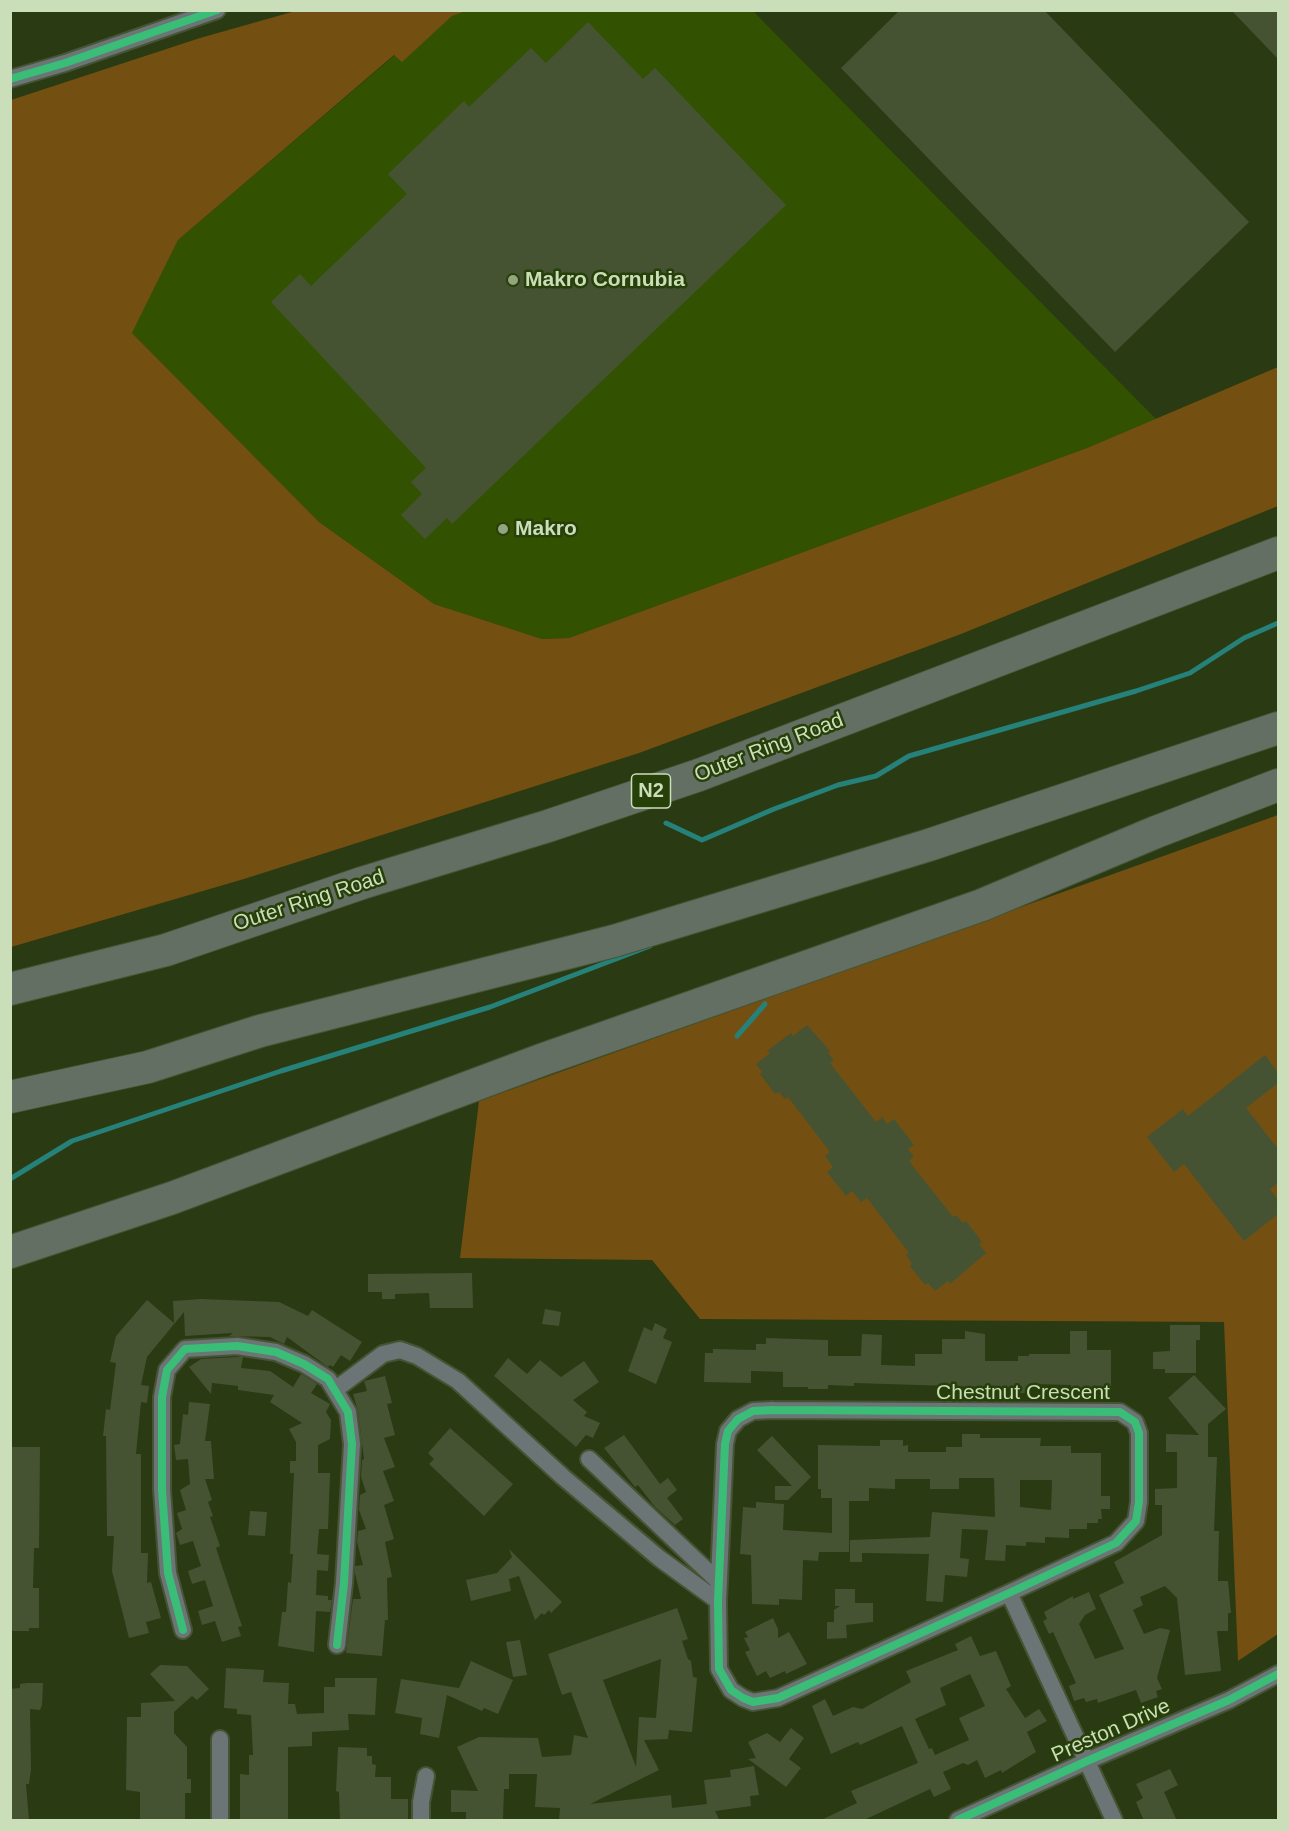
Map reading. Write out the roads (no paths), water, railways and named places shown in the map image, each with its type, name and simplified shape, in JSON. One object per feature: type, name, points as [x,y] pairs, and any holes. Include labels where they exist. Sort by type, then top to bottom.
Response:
[{"type":"highway","name":"Outer Ring Road","points":[[10,989],[166,950],[362,883],[548,826],[699,775],[1278,553]]},
{"type":"highway","points":[[10,1096],[148,1067],[260,1031],[614,941],[929,845],[1278,728]]},
{"type":"highway","points":[[10,1252],[172,1198],[544,1059],[982,905],[1156,831],[1278,785]]},
{"type":"street","points":[[10,79],[65,63],[217,10]]},
{"type":"street","points":[[183,1630],[168,1573],[162,1490],[162,1397],[167,1370],[185,1349],[237,1346],[276,1352],[312,1369],[328,1379],[348,1412],[352,1444],[344,1583],[337,1645]]},
{"type":"street","points":[[336,1389],[383,1354],[400,1350],[417,1356],[458,1382],[659,1558],[718,1601]]},
{"type":"street","name":"Chestnut Crescent","points":[[753,1411],[1110,1411],[1129,1416],[1139,1433],[1138,1511],[1131,1530],[1116,1543],[778,1698],[753,1701],[731,1690],[719,1669],[718,1601],[725,1444],[733,1424],[753,1411]]},
{"type":"street","points":[[589,1459],[719,1582]]},
{"type":"street","points":[[1010,1593],[1114,1821]]},
{"type":"street","name":"Preston Drive","points":[[958,1821],[1087,1761],[1239,1696],[1278,1674]]},
{"type":"street","points":[[220,1739],[220,1821]]},
{"type":"street","points":[[421,1821],[421,1802],[426,1776]]},
{"type":"waterway","points":[[666,823],[702,840],[838,785],[876,776],[909,756],[1136,691],[1190,673],[1244,638],[1278,623]]},
{"type":"waterway","points":[[10,1179],[72,1141],[281,1071],[490,1007],[650,946]]},
{"type":"waterway","points":[[737,1036],[765,1004]]},
{"type":"place","name":"Makro Cornubia","points":[[513,280]]},
{"type":"place","name":"Makro","points":[[503,529]]}]
